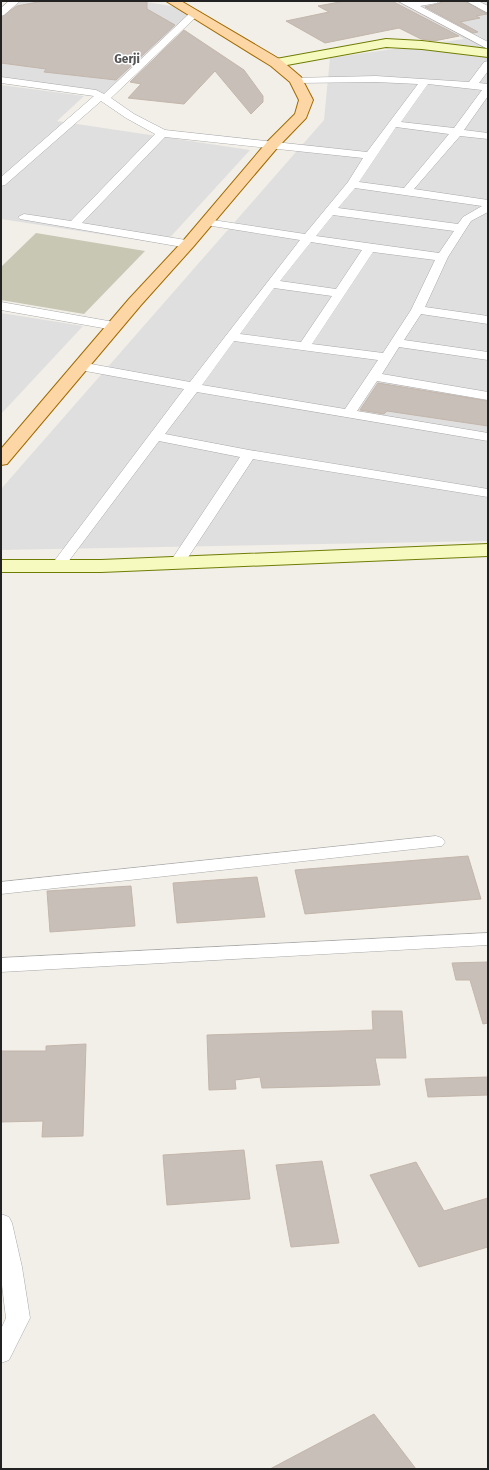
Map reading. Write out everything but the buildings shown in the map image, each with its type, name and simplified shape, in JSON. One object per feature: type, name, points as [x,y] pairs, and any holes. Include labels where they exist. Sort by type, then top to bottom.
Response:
[{"type":"main road","points":[[1,460],[114,326],[188,244],[272,145],[301,115],[304,108],[306,100],[296,80],[276,63],[172,1]]},
{"type":"street","points":[[1,13],[16,1]]},
{"type":"street","points":[[407,3],[434,1]]},
{"type":"street","points":[[471,1],[488,10]]},
{"type":"street","points":[[407,3],[488,46]]},
{"type":"street","points":[[1,183],[103,97],[194,14]]},
{"type":"street","points":[[473,37],[488,34]]},
{"type":"street","points":[[276,63],[386,43],[422,45],[488,53]]},
{"type":"street","points":[[472,85],[488,64]]},
{"type":"street","points":[[296,80],[376,79],[425,81],[472,85],[488,88],[457,132],[407,191]]},
{"type":"street","points":[[1,80],[85,91],[103,97],[130,116],[162,133],[370,156]]},
{"type":"street","points":[[1,93],[15,81]]},
{"type":"street","points":[[57,567],[271,284],[352,184],[370,156],[425,81]]},
{"type":"street","points":[[394,124],[488,136]]},
{"type":"street","points":[[74,225],[162,133]]},
{"type":"street","points":[[352,184],[407,191],[487,207]]},
{"type":"street","points":[[349,414],[417,310],[442,257],[461,228],[473,214],[487,207]]},
{"type":"street","points":[[331,211],[461,228]]},
{"type":"street","points":[[24,217],[188,244]]},
{"type":"street","points":[[206,222],[370,248],[442,257]]},
{"type":"street","points":[[305,345],[370,248]]},
{"type":"street","points":[[271,284],[340,293]]},
{"type":"street","points":[[1,306],[114,326]]},
{"type":"street","points":[[417,310],[488,320]]},
{"type":"street","points":[[231,337],[305,345],[386,357]]},
{"type":"street","points":[[396,343],[488,356]]},
{"type":"street","points":[[80,366],[192,388],[488,437]]},
{"type":"street","points":[[374,377],[488,396]]},
{"type":"street","points":[[155,436],[250,454],[488,493]]},
{"type":"street","points":[[178,562],[250,454]]},
{"type":"street","points":[[1,566],[57,567],[488,550]]},
{"type":"street","points":[[1,888],[436,842]]},
{"type":"street","points":[[1,966],[488,939]]},
{"type":"street","points":[[1,1223],[18,1318],[1,1353]]},
{"type":"shaded area","points":[[14,1],[140,1],[202,11],[101,96],[1,83],[1,11]]},
{"type":"shaded area","points":[[394,1],[488,1],[488,541],[1,550],[1,489],[324,120],[330,58],[464,39]]},
{"type":"shaded area","points":[[1,85],[84,96],[57,121],[250,150],[164,244],[1,219]]},
{"type":"shaded area","points":[[36,233],[145,251],[84,314],[1,300],[1,267]]},
{"type":"shaded area","points":[[1,313],[83,326],[1,414]]},
{"type":"district","name":"Gerji","points":[[127,58]]}]
